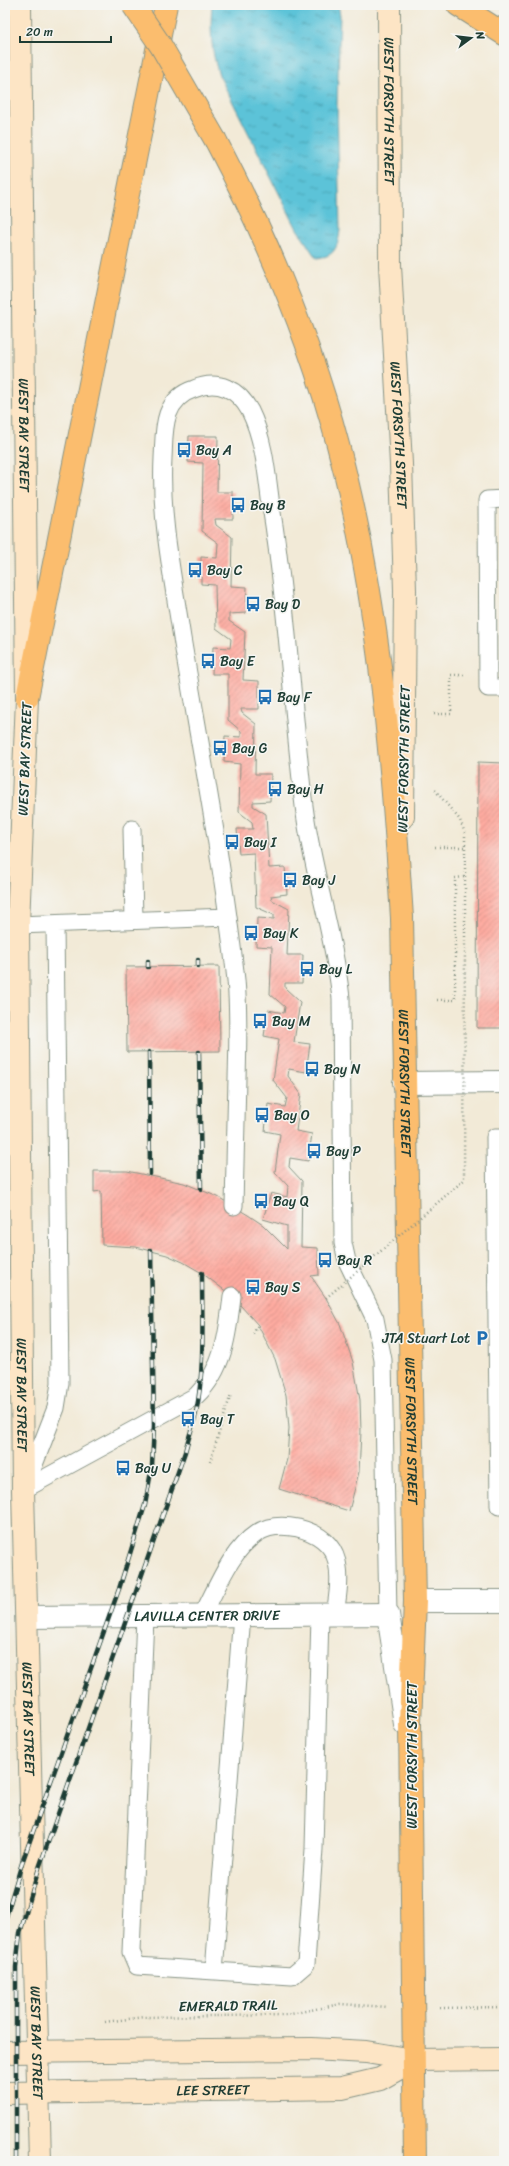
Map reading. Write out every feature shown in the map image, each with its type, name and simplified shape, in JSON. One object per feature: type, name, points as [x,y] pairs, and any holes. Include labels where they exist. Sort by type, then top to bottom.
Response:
[{"type":"main road","name":"WEST BAY STREET","points":[[20,5],[27,698],[18,925],[23,1490],[40,2161]]},
{"type":"main road","points":[[133,5],[161,46],[216,141],[253,212],[283,280],[310,352],[339,446],[360,544],[380,671],[391,771],[402,918]]},
{"type":"main road","points":[[27,698],[166,5]]},
{"type":"main road","name":"WEST FORSYTH STREET","points":[[389,5],[390,265],[401,464],[405,590],[402,918],[415,1602],[411,1756],[415,2161]]},
{"type":"main road","points":[[458,5],[502,34]]},
{"type":"main road","name":"LEE STREET","points":[[5,2052],[312,2049],[366,2052],[414,2060],[504,2059]]},
{"type":"main road","name":"LEE STREET","points":[[5,2093],[342,2088],[380,2079],[414,2060]]},
{"type":"street","points":[[404,1083],[504,1082]]},
{"type":"street","points":[[415,1602],[504,1601]]},
{"type":"street","name":"LAVILLA CENTER DRIVE","points":[[27,1618],[388,1614]]},
{"type":"street","points":[[388,1614],[391,1644],[411,1756]]},
{"type":"lane","points":[[234,1206],[238,1035],[236,982],[170,564],[162,498],[164,429],[169,410],[176,398],[191,390],[204,386],[219,385],[231,389],[242,398],[250,412],[264,458],[276,534],[304,808],[315,873],[338,973],[340,998],[343,1243],[347,1261],[375,1319],[383,1360],[388,1614]]},
{"type":"lane","points":[[504,499],[487,500],[488,688],[504,688]]},
{"type":"lane","points":[[132,829],[134,920]]},
{"type":"lane","points":[[18,925],[226,916]]},
{"type":"lane","points":[[23,1490],[56,1408],[60,1383],[55,924]]},
{"type":"lane","points":[[501,1506],[494,1137],[504,1137]]},
{"type":"lane","points":[[23,1490],[196,1396],[212,1378],[219,1361],[229,1327],[232,1296]]},
{"type":"lane","points":[[145,1617],[131,1952],[137,1966],[292,1976],[306,1964],[328,1615],[340,1580],[334,1551],[314,1532],[283,1525],[258,1532],[239,1549],[202,1616]]},
{"type":"lane","points":[[214,1971],[242,1615]]},
{"type":"path","points":[[434,714],[451,714],[451,675],[488,675]]},
{"type":"path","points":[[326,1298],[464,1180],[465,833],[460,820],[434,790]]},
{"type":"path","points":[[435,847],[466,846]]},
{"type":"path","points":[[436,1000],[455,1000],[455,878],[465,877]]},
{"type":"path","points":[[210,1462],[226,1408]]},
{"type":"path","name":"EMERALD TRAIL","points":[[103,2022],[144,2017],[286,2015],[340,2004],[380,2007]]},
{"type":"path","points":[[436,2008],[504,2007]]},
{"type":"water","points":[[212,5],[338,5],[340,15],[337,104],[340,230],[337,246],[327,256],[316,258],[297,229],[219,75],[214,57],[212,40]]},
{"type":"building","points":[[189,436],[218,436],[217,492],[233,492],[233,519],[215,519],[216,525],[232,537],[231,586],[247,587],[246,613],[229,614],[229,621],[245,632],[243,680],[259,681],[259,709],[241,709],[242,713],[256,724],[255,774],[271,774],[270,801],[253,802],[253,806],[266,814],[269,868],[285,867],[287,894],[271,896],[272,900],[289,909],[287,955],[303,955],[302,983],[285,983],[285,988],[300,1002],[294,1042],[310,1044],[306,1072],[289,1069],[288,1076],[301,1094],[296,1131],[312,1134],[308,1161],[290,1158],[289,1167],[302,1181],[301,1247],[318,1248],[319,1275],[311,1276],[326,1298],[340,1324],[353,1362],[360,1400],[361,1432],[359,1472],[349,1511],[279,1489],[287,1459],[289,1428],[286,1395],[275,1359],[258,1325],[232,1296],[202,1273],[183,1262],[167,1255],[136,1247],[102,1245],[101,1191],[94,1192],[94,1171],[127,1171],[184,1183],[218,1197],[248,1215],[263,1225],[287,1249],[287,1226],[263,1219],[271,1193],[287,1197],[288,1186],[275,1172],[280,1134],[265,1131],[268,1104],[285,1107],[287,1098],[273,1080],[279,1039],[264,1036],[268,1010],[284,1013],[285,1007],[270,994],[272,947],[256,946],[257,918],[274,919],[274,915],[256,907],[254,853],[239,854],[237,829],[253,829],[252,822],[239,812],[240,764],[224,762],[225,736],[241,737],[241,731],[228,720],[228,674],[212,674],[213,647],[230,648],[231,639],[216,628],[215,585],[201,584],[201,557],[217,558],[218,543],[202,531],[203,463],[188,462]]},
{"type":"building","points":[[478,762],[504,763],[504,1028],[477,1028]]},
{"type":"building","points":[[219,966],[220,1051],[127,1052],[126,967]]},
{"type":"railway","points":[[198,960],[198,966]]},
{"type":"railway","points":[[148,961],[148,967]]},
{"type":"railway","points":[[149,1052],[150,1174]]},
{"type":"railway","points":[[199,1052],[201,1189]]},
{"type":"railway","points":[[5,1920],[22,1863],[119,1589],[145,1505],[152,1466],[154,1425],[151,1250]]},
{"type":"railway","points":[[16,2161],[16,1967],[20,1933],[39,1868],[185,1452],[195,1418],[199,1396],[202,1361],[202,1273]]},
{"type":"place","name":"Bay A","points":[[184,450]]},
{"type":"place","name":"Bay B","points":[[238,505]]},
{"type":"place","name":"Bay C","points":[[195,570]]},
{"type":"place","name":"Bay D","points":[[253,604]]},
{"type":"place","name":"Bay E","points":[[208,661]]},
{"type":"place","name":"Bay F","points":[[265,697]]},
{"type":"place","name":"Bay G","points":[[220,748]]},
{"type":"place","name":"Bay H","points":[[275,789]]},
{"type":"place","name":"Bay I","points":[[232,842]]},
{"type":"place","name":"Bay J","points":[[290,880]]},
{"type":"place","name":"Bay K","points":[[251,933]]},
{"type":"place","name":"Bay L","points":[[307,969]]},
{"type":"place","name":"Bay M","points":[[260,1021]]},
{"type":"place","name":"Bay N","points":[[312,1069]]},
{"type":"place","name":"Bay O","points":[[262,1115]]},
{"type":"place","name":"Bay P","points":[[314,1151]]},
{"type":"place","name":"Bay Q","points":[[261,1201]]},
{"type":"place","name":"Bay R","points":[[325,1260]]},
{"type":"place","name":"Bay S","points":[[253,1287]]},
{"type":"place","name":"JTA Stuart Lot","points":[[482,1338]]},
{"type":"place","name":"Bay T","points":[[188,1419]]},
{"type":"place","name":"Bay U","points":[[123,1468]]}]
